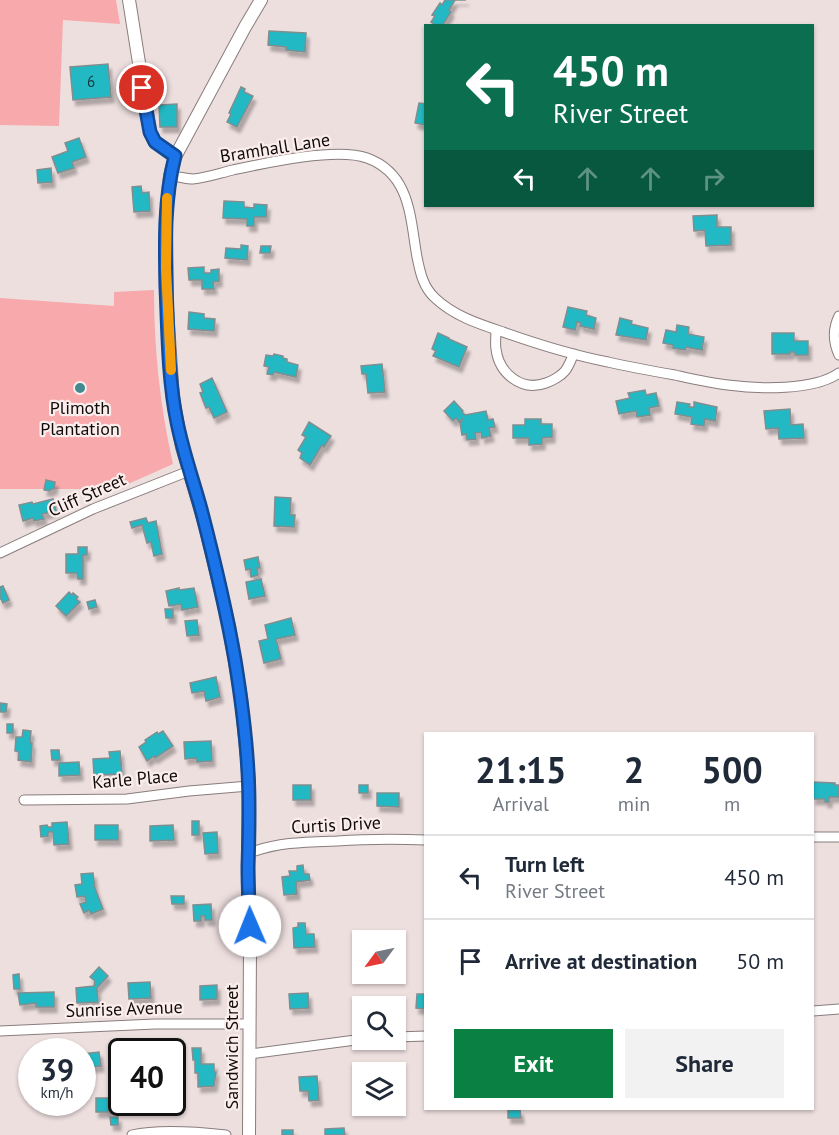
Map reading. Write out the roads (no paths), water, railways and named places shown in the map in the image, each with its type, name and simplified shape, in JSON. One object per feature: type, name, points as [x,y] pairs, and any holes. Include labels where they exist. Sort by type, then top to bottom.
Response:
[{"type":"street","points":[[129,0],[150,132],[155,142],[175,156]]},
{"type":"street","name":"Sandwich Street","points":[[249,1135],[249,786],[244,723],[230,635],[214,562],[179,434],[175,410],[166,268],[166,203],[175,156],[261,0]]},
{"type":"street","name":"Bramhall Lane","points":[[170,176],[191,179],[264,163],[340,154],[368,158],[381,166],[401,185],[406,196],[421,275],[432,296],[446,308],[471,321],[574,354],[729,386],[809,385],[830,380],[839,373]]},
{"type":"street","points":[[839,316],[834,333],[839,355]]},
{"type":"street","points":[[496,330],[495,346],[498,358],[506,374],[518,383],[537,386],[551,382],[565,372],[574,354]]},
{"type":"street","name":"Cliff Street","points":[[0,553],[102,506],[189,471]]},
{"type":"street","name":"Karle Place","points":[[24,800],[127,799],[249,786]]},
{"type":"street","points":[[814,837],[839,837]]},
{"type":"street","name":"Curtis Drive","points":[[249,853],[267,847],[301,842],[424,840]]},
{"type":"street","points":[[814,1011],[839,1009]]},
{"type":"street","name":"Sunrise Avenue","points":[[0,1031],[145,1024],[250,1024]]},
{"type":"street","points":[[406,1037],[424,1036]]},
{"type":"street","points":[[250,1054],[352,1040]]},
{"type":"street","points":[[132,1135],[174,1132],[226,1135]]},
{"type":"place","name":"Plimoth Plantation","points":[[80,388]]}]
